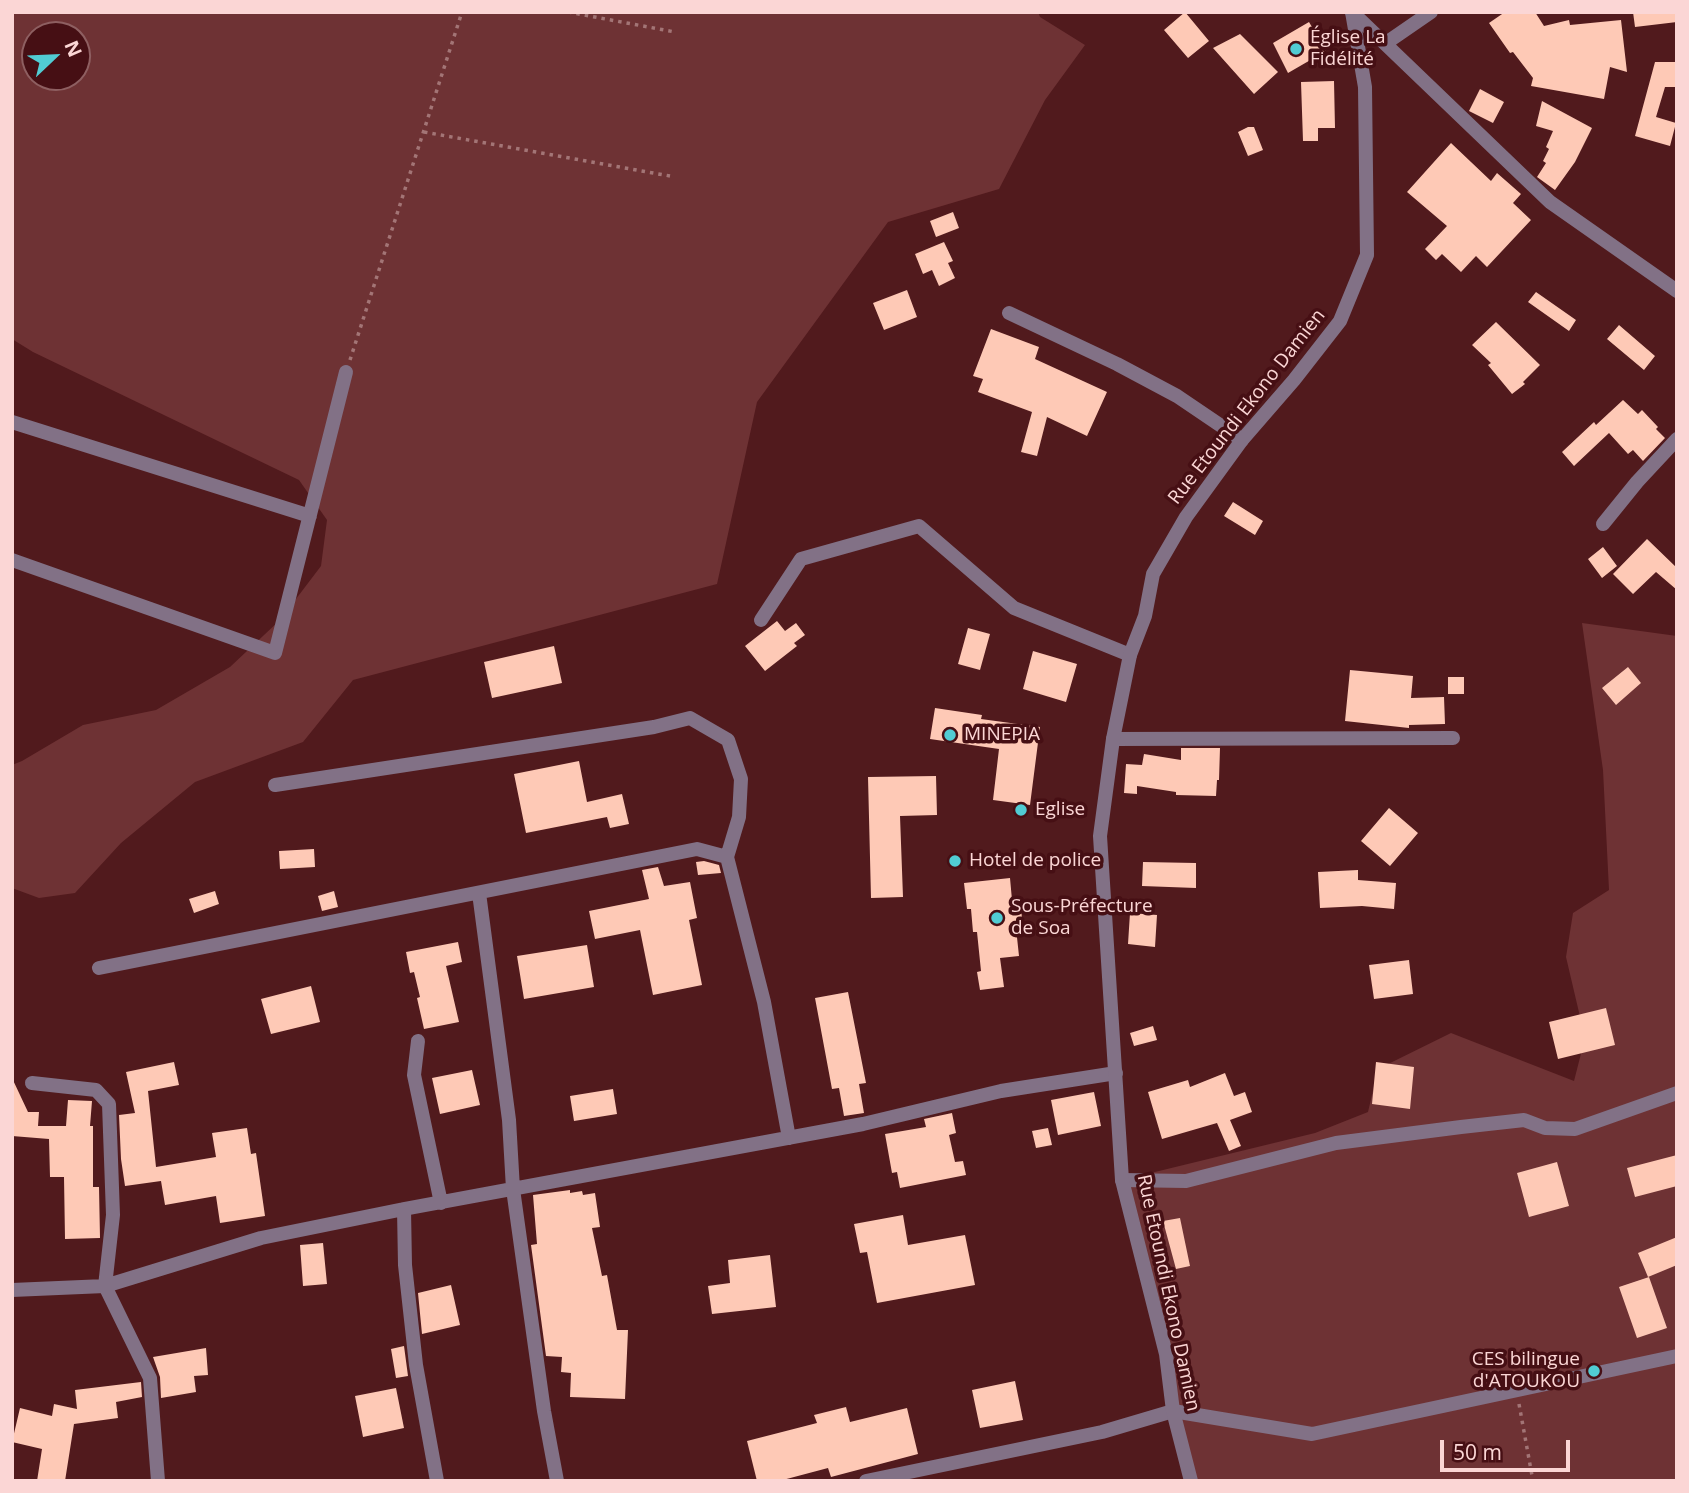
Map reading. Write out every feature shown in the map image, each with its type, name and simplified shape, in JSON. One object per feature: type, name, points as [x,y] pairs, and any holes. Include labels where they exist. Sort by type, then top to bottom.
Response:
[{"type":"street","points":[[1352,12],[1550,202],[1677,291]]},
{"type":"street","name":"Rue Etoundi Ekono Damien","points":[[1191,1481],[1174,1411],[1166,1354],[1122,1180],[1100,836],[1112,740],[1130,655],[1145,616],[1153,574],[1186,517],[1242,440],[1340,321],[1367,255],[1365,87],[1352,12]]},
{"type":"street","points":[[1386,43],[1431,12]]},
{"type":"street","points":[[1009,313],[1117,364],[1177,396],[1242,440]]},
{"type":"street","points":[[12,560],[275,653],[346,372]]},
{"type":"street","points":[[12,422],[310,516]]},
{"type":"street","points":[[1603,524],[1677,439]]},
{"type":"street","points":[[761,620],[801,559],[919,526],[1014,608],[1130,655]]},
{"type":"street","points":[[275,785],[654,727],[690,718],[728,740],[741,779],[739,817],[727,857],[764,1002],[789,1138]]},
{"type":"street","points":[[1112,740],[1453,738]]},
{"type":"street","points":[[99,968],[697,849],[727,857]]},
{"type":"street","points":[[480,894],[509,1120],[513,1189],[544,1411],[557,1481]]},
{"type":"street","points":[[418,1041],[414,1075],[442,1203]]},
{"type":"street","points":[[12,1290],[105,1286],[261,1238],[863,1124],[1001,1091],[1116,1073]]},
{"type":"street","points":[[32,1083],[96,1090],[109,1104],[113,1214],[105,1286],[149,1378],[158,1481]]},
{"type":"street","points":[[1122,1180],[1186,1181],[1336,1143],[1461,1127],[1524,1120],[1545,1128],[1575,1129],[1677,1093]]},
{"type":"street","points":[[404,1209],[405,1265],[416,1365],[437,1481]]},
{"type":"street","points":[[866,1481],[1102,1432],[1174,1411],[1312,1434],[1677,1356]]},
{"type":"path","points":[[346,372],[462,12]]},
{"type":"path","points":[[568,12],[675,32]]},
{"type":"path","points":[[424,132],[670,176]]},
{"type":"path","points":[[1517,1391],[1533,1481]]},
{"type":"shaded area","points":[[12,12],[1038,12],[1040,17],[1085,45],[1045,100],[999,189],[888,222],[757,402],[717,584],[353,680],[303,742],[195,782],[121,843],[75,893],[39,898],[12,888],[12,765],[83,725],[156,710],[230,667],[280,620],[321,566],[327,520],[299,480],[33,352],[12,339]]},
{"type":"shaded area","points":[[1582,623],[1677,636],[1677,1481],[1195,1481],[1122,1180],[1315,1133],[1368,1112],[1378,1069],[1451,1033],[1574,1081],[1585,1038],[1566,957],[1573,913],[1609,890],[1603,770]]},
{"type":"building","points":[[1185,12],[1209,41],[1188,58],[1164,30]]},
{"type":"building","points":[[1505,12],[1535,12],[1544,26],[1569,20],[1570,25],[1621,20],[1627,72],[1610,67],[1604,99],[1531,86],[1533,78],[1513,52],[1510,53],[1489,23]]},
{"type":"building","points":[[1633,12],[1677,12],[1677,22],[1635,27]]},
{"type":"building","name":"Église La Fidélité","points":[[1309,22],[1326,51],[1288,73],[1273,43]]},
{"type":"building","points":[[1240,34],[1278,72],[1254,94],[1213,48]]},
{"type":"building","points":[[1655,62],[1677,62],[1677,87],[1665,87],[1656,117],[1676,123],[1670,146],[1635,136]]},
{"type":"building","points":[[1334,81],[1335,128],[1318,128],[1318,141],[1303,141],[1301,82]]},
{"type":"building","points":[[1480,89],[1504,102],[1493,123],[1469,111]]},
{"type":"building","points":[[1542,101],[1592,128],[1575,162],[1555,190],[1537,177],[1546,163],[1543,161],[1549,149],[1546,147],[1553,131],[1536,126]]},
{"type":"building","points":[[1254,127],[1263,150],[1248,156],[1238,132]]},
{"type":"building","points":[[1451,143],[1491,181],[1497,173],[1521,194],[1513,203],[1531,220],[1487,267],[1476,256],[1461,272],[1442,254],[1436,260],[1425,249],[1447,226],[1407,192]]},
{"type":"building","points":[[953,212],[959,228],[936,237],[930,221]]},
{"type":"building","points":[[944,242],[953,261],[948,263],[955,278],[939,286],[932,270],[923,274],[915,254]]},
{"type":"building","points":[[907,290],[917,317],[884,330],[873,303]]},
{"type":"building","points":[[1536,292],[1576,320],[1569,331],[1528,302]]},
{"type":"building","points":[[1496,322],[1540,365],[1523,382],[1525,384],[1512,394],[1488,365],[1491,363],[1472,345]]},
{"type":"building","points":[[1619,325],[1655,356],[1644,370],[1607,339]]},
{"type":"building","points":[[991,329],[1039,347],[1035,359],[1107,392],[1087,436],[1047,417],[1037,456],[1021,452],[1032,412],[978,392],[983,379],[973,376]]},
{"type":"building","points":[[1623,400],[1638,414],[1642,410],[1665,438],[1643,461],[1633,450],[1628,454],[1609,433],[1574,466],[1562,452]]},
{"type":"building","points":[[1233,502],[1263,521],[1255,535],[1224,516]]},
{"type":"building","points":[[1647,539],[1677,568],[1677,590],[1656,572],[1633,594],[1613,574]]},
{"type":"building","points":[[1603,547],[1617,566],[1602,578],[1588,559]]},
{"type":"building","points":[[777,621],[785,631],[796,623],[805,635],[794,643],[797,646],[765,671],[745,646]]},
{"type":"building","points":[[968,628],[990,634],[980,670],[958,664]]},
{"type":"building","points":[[554,646],[562,683],[492,698],[484,662]]},
{"type":"building","points":[[1033,651],[1077,664],[1066,702],[1023,689]]},
{"type":"building","points":[[1628,667],[1641,683],[1616,705],[1602,688]]},
{"type":"building","points":[[1350,670],[1413,676],[1411,698],[1444,697],[1445,724],[1409,725],[1409,728],[1345,721]]},
{"type":"building","points":[[1448,677],[1464,677],[1464,694],[1448,694]]},
{"type":"building","points":[[935,708],[982,715],[981,719],[1040,727],[1030,805],[993,800],[999,749],[930,739]]},
{"type":"building","points":[[1181,748],[1220,748],[1216,796],[1176,795],[1176,792],[1137,786],[1137,794],[1124,793],[1126,764],[1142,765],[1144,754],[1181,760]]},
{"type":"building","points":[[579,761],[587,802],[622,794],[629,824],[610,828],[607,817],[526,833],[514,774]]},
{"type":"building","points":[[936,776],[937,815],[900,816],[903,897],[871,898],[868,777]]},
{"type":"building","points":[[1389,808],[1418,833],[1390,866],[1361,841]]},
{"type":"building","points":[[314,849],[315,867],[280,869],[279,851]]},
{"type":"building","points":[[696,862],[719,865],[721,873],[698,875]]},
{"type":"building","points":[[1143,862],[1196,863],[1196,888],[1142,886]]},
{"type":"building","points":[[658,867],[664,886],[690,882],[697,918],[689,920],[702,985],[653,995],[640,930],[595,939],[589,911],[649,899],[642,870]]},
{"type":"building","points":[[1358,870],[1358,880],[1396,883],[1394,909],[1362,906],[1320,908],[1318,872]]},
{"type":"building","name":"Sous-Préfecture de Soa","points":[[1010,878],[1012,900],[1020,899],[1023,928],[1016,928],[1019,956],[1000,958],[1004,987],[980,990],[977,932],[973,932],[971,909],[967,909],[964,883]]},
{"type":"building","points":[[215,891],[219,904],[194,913],[189,899]]},
{"type":"building","points":[[334,891],[338,907],[322,911],[318,896]]},
{"type":"building","points":[[1130,913],[1157,915],[1155,947],[1128,944]]},
{"type":"building","points":[[458,942],[462,962],[446,966],[459,1022],[424,1029],[417,998],[420,997],[414,972],[410,973],[406,952]]},
{"type":"building","points":[[587,945],[594,987],[524,999],[517,956]]},
{"type":"building","points":[[1409,960],[1413,994],[1374,999],[1369,965]]},
{"type":"building","points":[[311,986],[320,1022],[271,1034],[261,999]]},
{"type":"building","points":[[848,992],[866,1083],[859,1084],[864,1113],[844,1116],[839,1088],[832,1089],[815,998]]},
{"type":"building","points":[[1606,1008],[1615,1045],[1558,1059],[1549,1022]]},
{"type":"building","points":[[1153,1026],[1157,1040],[1134,1046],[1130,1033]]},
{"type":"building","points":[[174,1062],[179,1085],[148,1091],[156,1167],[216,1157],[212,1133],[247,1128],[251,1154],[256,1153],[265,1216],[220,1223],[216,1196],[165,1205],[161,1181],[125,1186],[119,1115],[135,1113],[126,1072]]},
{"type":"building","points":[[1376,1062],[1414,1067],[1410,1109],[1372,1104]]},
{"type":"building","points":[[472,1070],[480,1105],[440,1114],[432,1078]]},
{"type":"building","points":[[1225,1073],[1234,1096],[1245,1092],[1252,1112],[1230,1120],[1241,1146],[1229,1151],[1217,1123],[1162,1139],[1148,1092],[1188,1080],[1190,1087]]},
{"type":"building","points":[[12,1078],[28,1112],[39,1112],[38,1126],[66,1126],[68,1100],[92,1101],[90,1126],[93,1126],[93,1187],[99,1187],[100,1238],[65,1239],[64,1177],[50,1177],[49,1139],[12,1136]]},
{"type":"building","points":[[613,1089],[617,1114],[574,1121],[570,1096]]},
{"type":"building","points":[[1094,1092],[1101,1126],[1058,1135],[1051,1100]]},
{"type":"building","points":[[952,1113],[956,1133],[949,1135],[955,1162],[963,1161],[966,1175],[900,1188],[897,1172],[892,1173],[885,1134],[926,1127],[924,1119]]},
{"type":"building","points":[[1048,1128],[1052,1145],[1036,1148],[1032,1131]]},
{"type":"building","points":[[1677,1155],[1677,1186],[1635,1197],[1627,1168]]},
{"type":"building","points":[[1557,1162],[1569,1206],[1529,1217],[1517,1173]]},
{"type":"building","points":[[570,1190],[570,1193],[582,1191],[583,1195],[595,1193],[600,1227],[592,1228],[602,1276],[607,1275],[617,1330],[628,1330],[625,1399],[570,1397],[571,1373],[561,1372],[562,1357],[546,1356],[531,1245],[537,1244],[533,1195]]},
{"type":"building","points":[[903,1215],[908,1245],[965,1235],[975,1285],[877,1303],[867,1252],[860,1253],[854,1224]]},
{"type":"building","points":[[1180,1218],[1190,1266],[1176,1269],[1163,1221]]},
{"type":"building","points":[[1677,1237],[1677,1265],[1648,1277],[1638,1253]]},
{"type":"building","points":[[323,1243],[327,1284],[303,1286],[300,1245]]},
{"type":"building","points":[[770,1255],[776,1307],[712,1314],[708,1286],[730,1283],[728,1260]]},
{"type":"building","points":[[1649,1277],[1667,1328],[1637,1338],[1619,1287]]},
{"type":"building","points":[[451,1285],[460,1325],[422,1334],[418,1293]]},
{"type":"building","points":[[404,1346],[408,1376],[396,1378],[391,1349]]},
{"type":"building","points":[[206,1348],[208,1375],[194,1376],[196,1392],[161,1398],[160,1377],[153,1357]]},
{"type":"building","points":[[1015,1381],[1023,1420],[980,1428],[972,1390]]},
{"type":"building","points":[[141,1382],[142,1397],[116,1402],[118,1418],[74,1424],[65,1481],[37,1481],[42,1449],[12,1442],[20,1408],[52,1416],[54,1404],[77,1409],[75,1390]]},
{"type":"building","points":[[396,1388],[404,1428],[363,1437],[355,1396]]},
{"type":"building","points":[[846,1407],[850,1422],[907,1408],[918,1454],[831,1477],[828,1468],[779,1481],[757,1481],[747,1441],[817,1423],[814,1415]]},
{"type":"place","name":"Église La Fidélité","points":[[1296,49]]},
{"type":"place","name":"MINEPIA","points":[[950,735]]},
{"type":"place","name":"Eglise","points":[[1021,810]]},
{"type":"place","name":"Hotel de police","points":[[955,861]]},
{"type":"place","name":"Sous-Préfecture de Soa","points":[[997,918]]},
{"type":"place","name":"CES bilingue d'ATOUKOU","points":[[1594,1371]]}]
